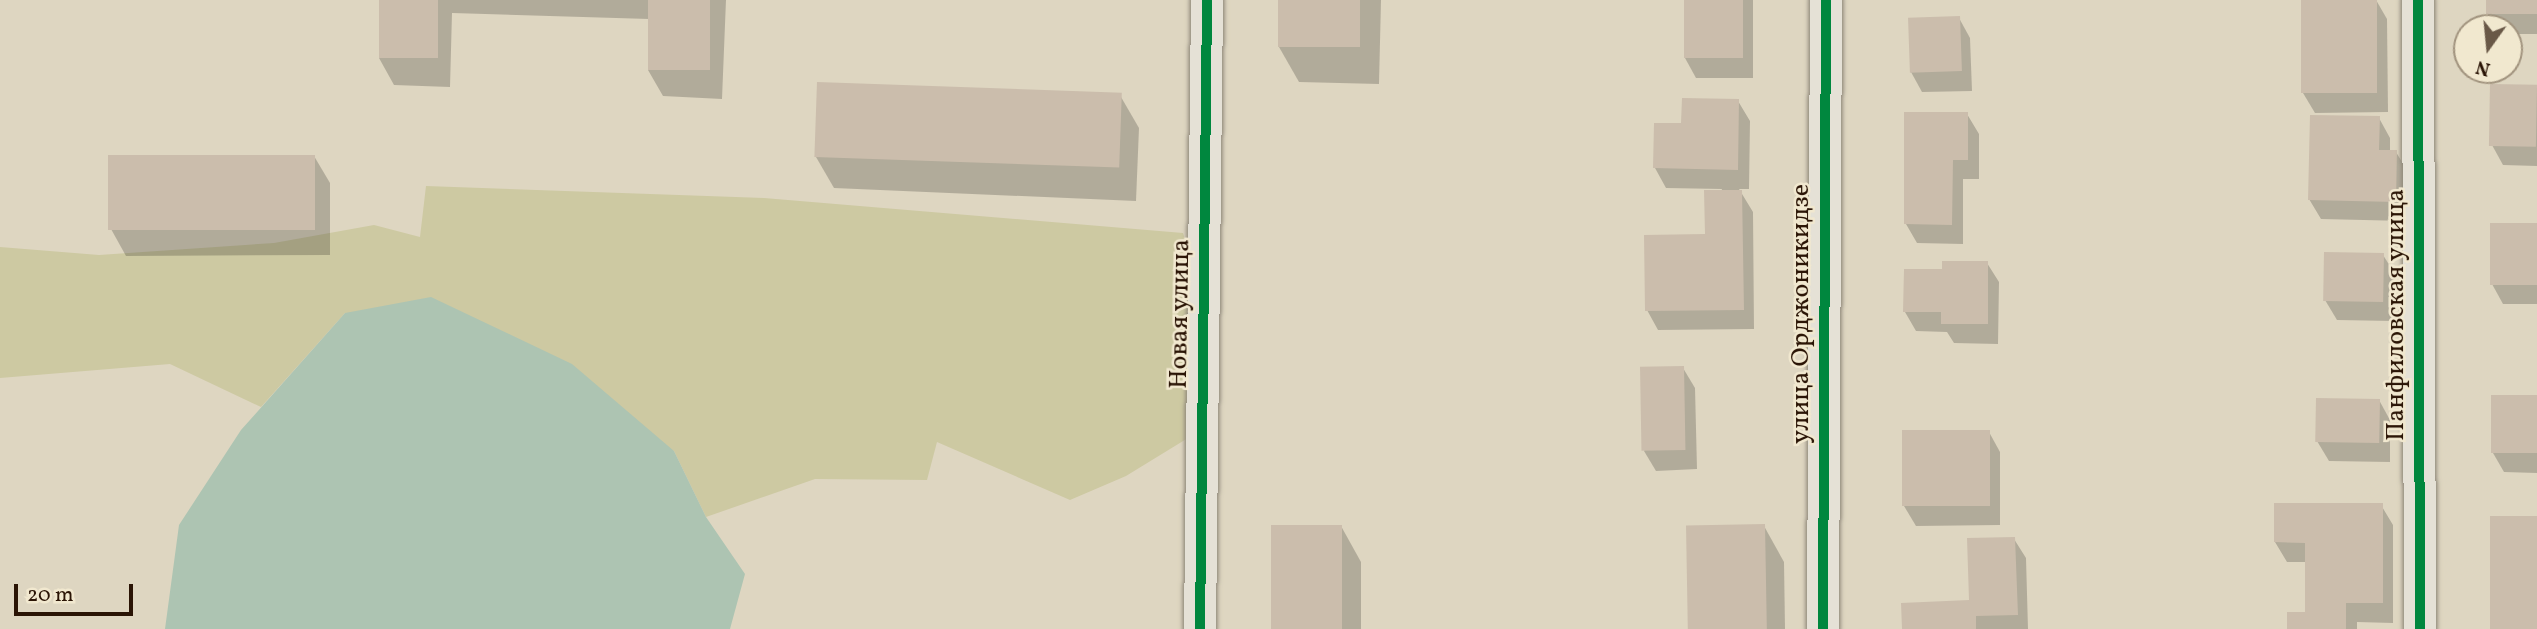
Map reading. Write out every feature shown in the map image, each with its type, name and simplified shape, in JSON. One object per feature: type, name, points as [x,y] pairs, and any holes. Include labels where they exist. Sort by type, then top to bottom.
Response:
[{"type":"street","name":"Новая улица","points":[[1200,629],[1206,0]]},
{"type":"street","name":"улица Орджоникидзе","points":[[1823,629],[1826,0]]},
{"type":"street","name":"Панфиловская улица","points":[[2418,0],[2420,629]]},
{"type":"shaded area","points":[[426,186],[764,198],[1183,233],[1196,274],[1188,438],[1126,476],[1070,500],[937,442],[927,480],[815,479],[706,517],[674,451],[345,313],[261,407],[170,364],[0,378],[0,247],[99,255],[274,243],[374,225],[420,237]]},
{"type":"shaded area","points":[[431,297],[572,364],[674,451],[706,517],[745,574],[730,629],[165,629],[179,525],[241,430],[345,313]]},
{"type":"building","points":[[379,0],[438,0],[438,58],[379,58]]},
{"type":"building","points":[[648,0],[710,0],[710,70],[648,70]]},
{"type":"building","points":[[1278,0],[1360,0],[1360,47],[1278,47]]},
{"type":"building","points":[[1684,0],[1743,0],[1743,58],[1684,58]]},
{"type":"building","points":[[2301,0],[2377,0],[2377,93],[2301,93]]},
{"type":"building","points":[[2486,0],[2537,0],[2537,14],[2486,14]]},
{"type":"building","points":[[1960,16],[1962,71],[1910,73],[1908,18]]},
{"type":"building","points":[[817,82],[1122,93],[1119,168],[814,157]]},
{"type":"building","points":[[2490,84],[2537,85],[2536,147],[2489,146]]},
{"type":"building","points":[[1682,98],[1739,99],[1738,170],[1653,168],[1654,123],[1681,123]]},
{"type":"building","points":[[1904,112],[1968,112],[1968,160],[1953,160],[1952,225],[1904,224]]},
{"type":"building","points":[[2310,115],[2380,116],[2379,150],[2397,150],[2396,202],[2308,200]]},
{"type":"building","points":[[108,155],[315,155],[315,230],[108,230]]},
{"type":"building","points":[[1704,190],[1742,190],[1744,310],[1645,311],[1644,235],[1705,234]]},
{"type":"building","points":[[2490,223],[2537,223],[2537,285],[2490,285]]},
{"type":"building","points":[[2324,252],[2384,253],[2383,302],[2323,301]]},
{"type":"building","points":[[1942,261],[1988,261],[1988,324],[1941,324],[1941,312],[1903,312],[1904,269],[1942,269]]},
{"type":"building","points":[[1684,366],[1685,450],[1641,451],[1640,367]]},
{"type":"building","points":[[2491,395],[2537,395],[2537,453],[2491,453]]},
{"type":"building","points":[[2316,398],[2380,399],[2379,443],[2315,442]]},
{"type":"building","points":[[1902,430],[1990,430],[1990,506],[1902,506]]},
{"type":"building","points":[[2274,503],[2383,503],[2383,603],[2346,603],[2346,629],[2287,629],[2287,612],[2305,612],[2305,543],[2274,542]]},
{"type":"building","points":[[2490,516],[2537,516],[2537,629],[2490,629]]},
{"type":"building","points":[[1765,524],[1767,629],[1688,629],[1686,525]]},
{"type":"building","points":[[1271,525],[1342,525],[1342,629],[1271,629]]},
{"type":"building","points":[[2015,537],[2018,615],[1976,616],[1976,629],[1902,629],[1901,603],[1969,600],[1967,538]]},
{"type":"cycle path","points":[[1200,629],[1207,0]]},
{"type":"cycle path","points":[[1823,629],[1826,0]]},
{"type":"cycle path","points":[[2418,0],[2420,629]]}]
